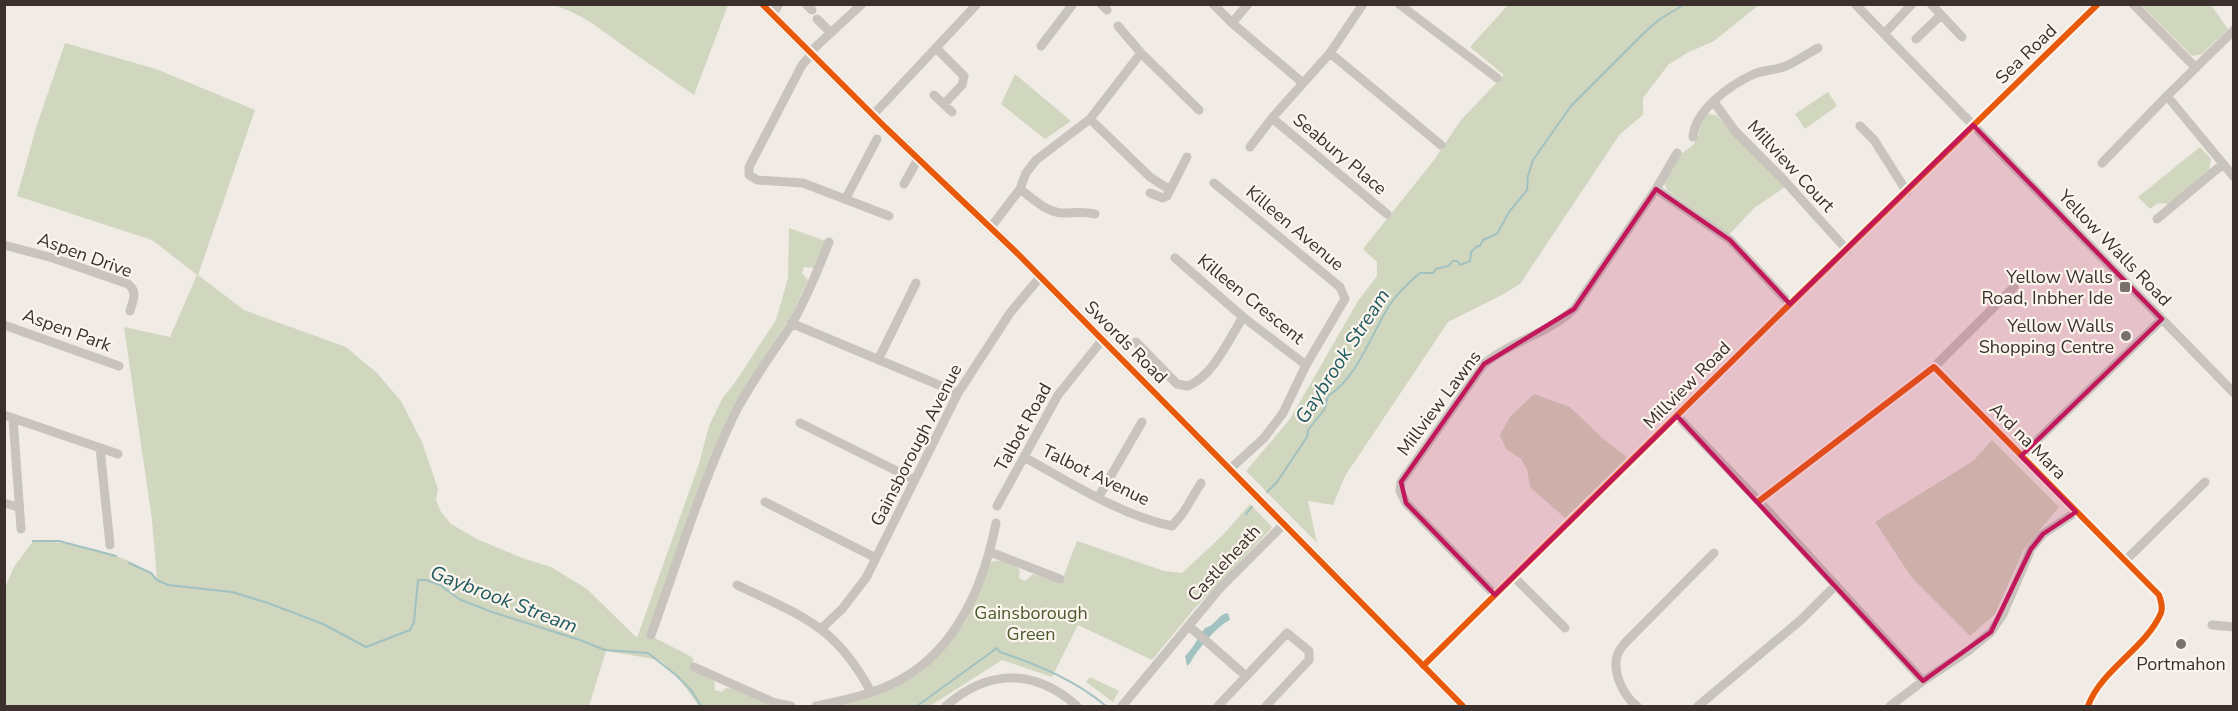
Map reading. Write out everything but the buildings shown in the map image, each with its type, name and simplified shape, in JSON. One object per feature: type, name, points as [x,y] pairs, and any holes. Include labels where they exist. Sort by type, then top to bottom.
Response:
[{"type":"main road","name":"Swords Road","points":[[762,4],[810,54],[1041,276],[1463,706]]},
{"type":"street","points":[[772,15],[779,4]]},
{"type":"street","points":[[862,4],[810,54],[802,65],[754,156],[749,167],[749,175],[757,180],[803,183],[889,216]]},
{"type":"street","points":[[873,115],[977,4]]},
{"type":"street","points":[[1214,4],[1232,23],[1303,83]]},
{"type":"street","points":[[1232,23],[1248,4]]},
{"type":"street","points":[[1250,147],[1272,118],[1330,53],[1363,4]]},
{"type":"street","points":[[1399,4],[1497,78]]},
{"type":"street","name":"Yellow Walls Road","points":[[1855,4],[2234,393]]},
{"type":"street","points":[[1884,34],[1912,4]]},
{"type":"street","points":[[1931,4],[1962,38]]},
{"type":"street","name":"Sea Road","points":[[1973,125],[2098,4]]},
{"type":"street","points":[[2133,4],[2196,68]]},
{"type":"street","points":[[1041,46],[1067,6]]},
{"type":"street","points":[[1916,39],[1941,16]]},
{"type":"street","points":[[817,19],[831,33]]},
{"type":"street","points":[[1118,26],[1141,53],[1199,110]]},
{"type":"street","points":[[2102,163],[2234,30]]},
{"type":"street","points":[[936,48],[964,76],[962,85],[944,104]]},
{"type":"street","points":[[1693,137],[1693,128],[1703,111],[1741,81],[1757,73],[1782,67],[1818,48]]},
{"type":"street","points":[[991,227],[1020,189],[1026,173],[1036,160],[1090,118],[1141,53]]},
{"type":"street","points":[[1330,53],[1441,146]]},
{"type":"street","points":[[934,95],[952,112]]},
{"type":"street","points":[[2167,96],[2234,177]]},
{"type":"street","name":"Millview Court","points":[[1714,102],[1735,131],[1782,178],[1847,250]]},
{"type":"street","points":[[1090,118],[1150,177],[1170,190]]},
{"type":"street","name":"Seabury Place","points":[[1272,118],[1387,214]]},
{"type":"street","name":"Millview Road","points":[[1424,666],[1973,125]]},
{"type":"street","points":[[1860,126],[1874,140],[1906,192]]},
{"type":"street","points":[[846,198],[877,140]]},
{"type":"street","name":"Millview Lawns","points":[[1495,595],[1406,503],[1400,491],[1401,482],[1484,364],[1496,354],[1562,320],[1574,309],[1656,189],[1677,153]]},
{"type":"street","points":[[1150,193],[1163,198],[1170,190],[1187,157]]},
{"type":"street","points":[[904,184],[918,159]]},
{"type":"street","points":[[2157,219],[2223,164]]},
{"type":"street","name":"Killeen Avenue","points":[[1214,183],[1340,287],[1344,293],[1341,307],[1306,365]]},
{"type":"street","points":[[1020,189],[1049,210],[1060,213],[1083,211],[1095,214]]},
{"type":"street","points":[[1656,189],[1730,240],[1790,304]]},
{"type":"street","points":[[651,634],[722,442],[736,411],[791,323],[829,242]]},
{"type":"street","name":"Aspen Drive","points":[[4,245],[53,258],[128,284],[133,288],[135,294],[130,311]]},
{"type":"street","name":"Killeen Crescent","points":[[1175,258],[1243,317],[1306,365]]},
{"type":"street","name":"Gainsborough Avenue","points":[[822,628],[866,578],[958,393],[1010,314],[1041,276]]},
{"type":"street","points":[[878,360],[916,283]]},
{"type":"street","points":[[1759,501],[1934,367],[2014,287]]},
{"type":"street","points":[[1136,342],[1177,384],[1188,386],[1202,377],[1214,362],[1243,317]]},
{"type":"street","name":"Ard na Mara","points":[[2021,456],[2162,319]]},
{"type":"street","points":[[791,323],[958,393]]},
{"type":"street","name":"Aspen Park","points":[[4,326],[119,366]]},
{"type":"street","name":"Talbot Road","points":[[997,506],[1058,394],[1103,339]]},
{"type":"street","points":[[1230,469],[1273,427],[1283,413],[1306,365]]},
{"type":"street","name":"Ard na Mara","points":[[1934,367],[2159,595],[2162,611],[2153,626],[2096,691],[2088,706]]},
{"type":"street","points":[[21,529],[9,416],[118,454]]},
{"type":"street","points":[[1677,416],[1759,501],[1923,681]]},
{"type":"street","points":[[1098,498],[1142,422]]},
{"type":"street","points":[[800,423],[915,480]]},
{"type":"street","points":[[100,448],[110,545]]},
{"type":"street","name":"Talbot Avenue","points":[[1024,457],[1098,498],[1157,523],[1172,526],[1183,513],[1201,483]]},
{"type":"street","points":[[2126,560],[2205,482]]},
{"type":"street","points":[[765,502],[876,558]]},
{"type":"street","points":[[4,503],[18,507]]},
{"type":"street","points":[[1890,706],[1991,632],[2003,614],[2031,549],[2043,534],[2076,512]]},
{"type":"street","points":[[816,706],[871,693],[900,681],[928,662],[948,641],[965,615],[990,552],[996,523]]},
{"type":"street","name":"Castleheath","points":[[1122,706],[1220,588],[1284,524]]},
{"type":"street","points":[[990,552],[1060,579]]},
{"type":"street","points":[[1637,706],[1631,702],[1620,683],[1616,663],[1618,654],[1624,644],[1714,553]]},
{"type":"street","points":[[1514,577],[1565,627]]},
{"type":"street","points":[[737,585],[807,618],[822,628],[850,658],[871,693]]},
{"type":"street","points":[[1698,706],[1802,619],[1836,585]]},
{"type":"street","points":[[2212,625],[2234,627]]},
{"type":"street","name":"Castleheath","points":[[1189,626],[1246,676]]},
{"type":"street","points":[[1218,706],[1287,633],[1309,651],[1309,660],[1266,706]]},
{"type":"street","points":[[694,667],[775,703],[791,706]]},
{"type":"street","points":[[946,706],[962,693],[996,678],[1028,679],[1048,685],[1077,706]]},
{"type":"highlighted area","points":[[1973,125],[2162,319],[2021,456],[2076,512],[2043,534],[2031,549],[1991,632],[1923,681],[1677,416],[1495,595],[1406,503],[1401,482],[1484,364],[1574,309],[1656,189],[1730,240],[1790,304]]},
{"type":"green space","points":[[728,4],[694,95],[590,22],[573,12],[552,5]]},
{"type":"green space","points":[[1508,5],[1759,5],[1714,41],[1687,53],[1668,65],[1643,98],[1643,115],[1620,134],[1520,284],[1448,322],[1345,476],[1333,505],[1308,501],[1317,543],[1246,471],[1290,419],[1358,301],[1377,276],[1377,262],[1363,249],[1434,160],[1461,120],[1504,75],[1470,47]]},
{"type":"green space","points":[[2141,5],[2211,5],[2228,29],[2202,54],[2192,56]]},
{"type":"green space","points":[[65,43],[156,69],[255,110],[198,275],[244,310],[346,347],[377,373],[401,401],[422,442],[438,489],[436,500],[441,512],[451,524],[477,539],[522,558],[551,567],[587,589],[637,638],[699,464],[709,426],[722,399],[776,320],[788,278],[789,228],[826,241],[815,268],[804,267],[802,273],[808,280],[792,314],[752,376],[647,634],[690,656],[694,660],[690,668],[714,681],[715,690],[722,692],[726,688],[733,689],[772,706],[699,706],[680,680],[660,660],[606,651],[589,706],[5,706],[5,587],[14,567],[33,541],[99,550],[130,562],[157,579],[152,520],[124,327],[170,337],[197,275],[152,240],[17,196],[36,128]]},
{"type":"green space","points":[[1015,74],[1071,121],[1045,139],[1001,104]]},
{"type":"green space","points":[[1828,92],[1837,106],[1805,129],[1795,114]]},
{"type":"green space","points":[[1707,114],[1716,115],[1785,187],[1754,208],[1729,235],[1667,190],[1663,181],[1677,157],[1693,145],[1699,134],[1698,128]]},
{"type":"green space","points":[[2200,147],[2211,159],[2209,171],[2169,204],[2158,203],[2150,209],[2138,197]]},
{"type":"green space","points":[[1534,394],[1570,407],[1601,437],[1628,458],[1565,518],[1530,487],[1527,469],[1521,459],[1506,449],[1500,435],[1510,417]]},
{"type":"green space","points":[[1992,440],[2059,507],[2024,549],[1995,614],[1970,636],[1912,578],[1875,522],[1973,461]]},
{"type":"green space","name":"Gainsborough Green","points":[[1250,504],[1272,527],[1194,609],[1152,660],[1078,625],[1052,677],[1002,660],[930,706],[833,706],[896,687],[921,672],[947,646],[967,619],[991,562],[1004,561],[1013,565],[1020,570],[1019,578],[1025,581],[1033,574],[1061,583],[1077,541],[1164,571],[1182,573],[1223,535]]},
{"type":"green space","points":[[1090,677],[1119,691],[1113,702],[1086,682]]},
{"type":"water","points":[[1228,613],[1230,620],[1220,626],[1187,666],[1185,656],[1205,628]]},
{"type":"waterway","name":"Gaybrook Stream","points":[[1267,492],[1277,482],[1307,437],[1308,430],[1324,410],[1328,396],[1338,389],[1354,369],[1397,295],[1420,273],[1433,273],[1436,269],[1448,266],[1453,261],[1457,261],[1460,265],[1470,261],[1471,252],[1480,246],[1483,240],[1497,234],[1509,212],[1527,190],[1533,160],[1571,106],[1646,31],[1660,19],[1685,4]]},
{"type":"waterway","name":"Gaybrook Stream","points":[[1246,514],[1252,507]]},
{"type":"waterway","name":"Gaybrook Stream","points":[[33,541],[59,541],[116,556]]},
{"type":"waterway","name":"Gaybrook Stream","points":[[129,563],[151,573],[157,580],[168,585],[232,592],[268,603],[323,624],[366,647],[410,630],[414,622],[418,580],[426,580],[440,585],[459,599],[489,611],[605,650],[648,653],[676,675],[691,690],[701,706]]},
{"type":"waterway","points":[[997,648],[1000,652],[1069,681],[1106,706]]},
{"type":"waterway","name":"Gaybrook Stream","points":[[917,706],[997,648]]},
{"type":"cycle path","points":[[762,4],[886,128],[1018,254],[1463,706]]},
{"type":"cycle path","points":[[1423,666],[2098,4]]},
{"type":"cycle path","points":[[1759,501],[1934,367],[2159,595],[2162,611],[2154,626],[2103,681],[2088,706]]},
{"type":"place","name":"Yellow Walls Road, Inbher Ide","points":[[2125,287]]},
{"type":"place","name":"Yellow Walls Shopping Centre","points":[[2126,336]]},
{"type":"place","name":"Portmahon","points":[[2181,644]]}]
